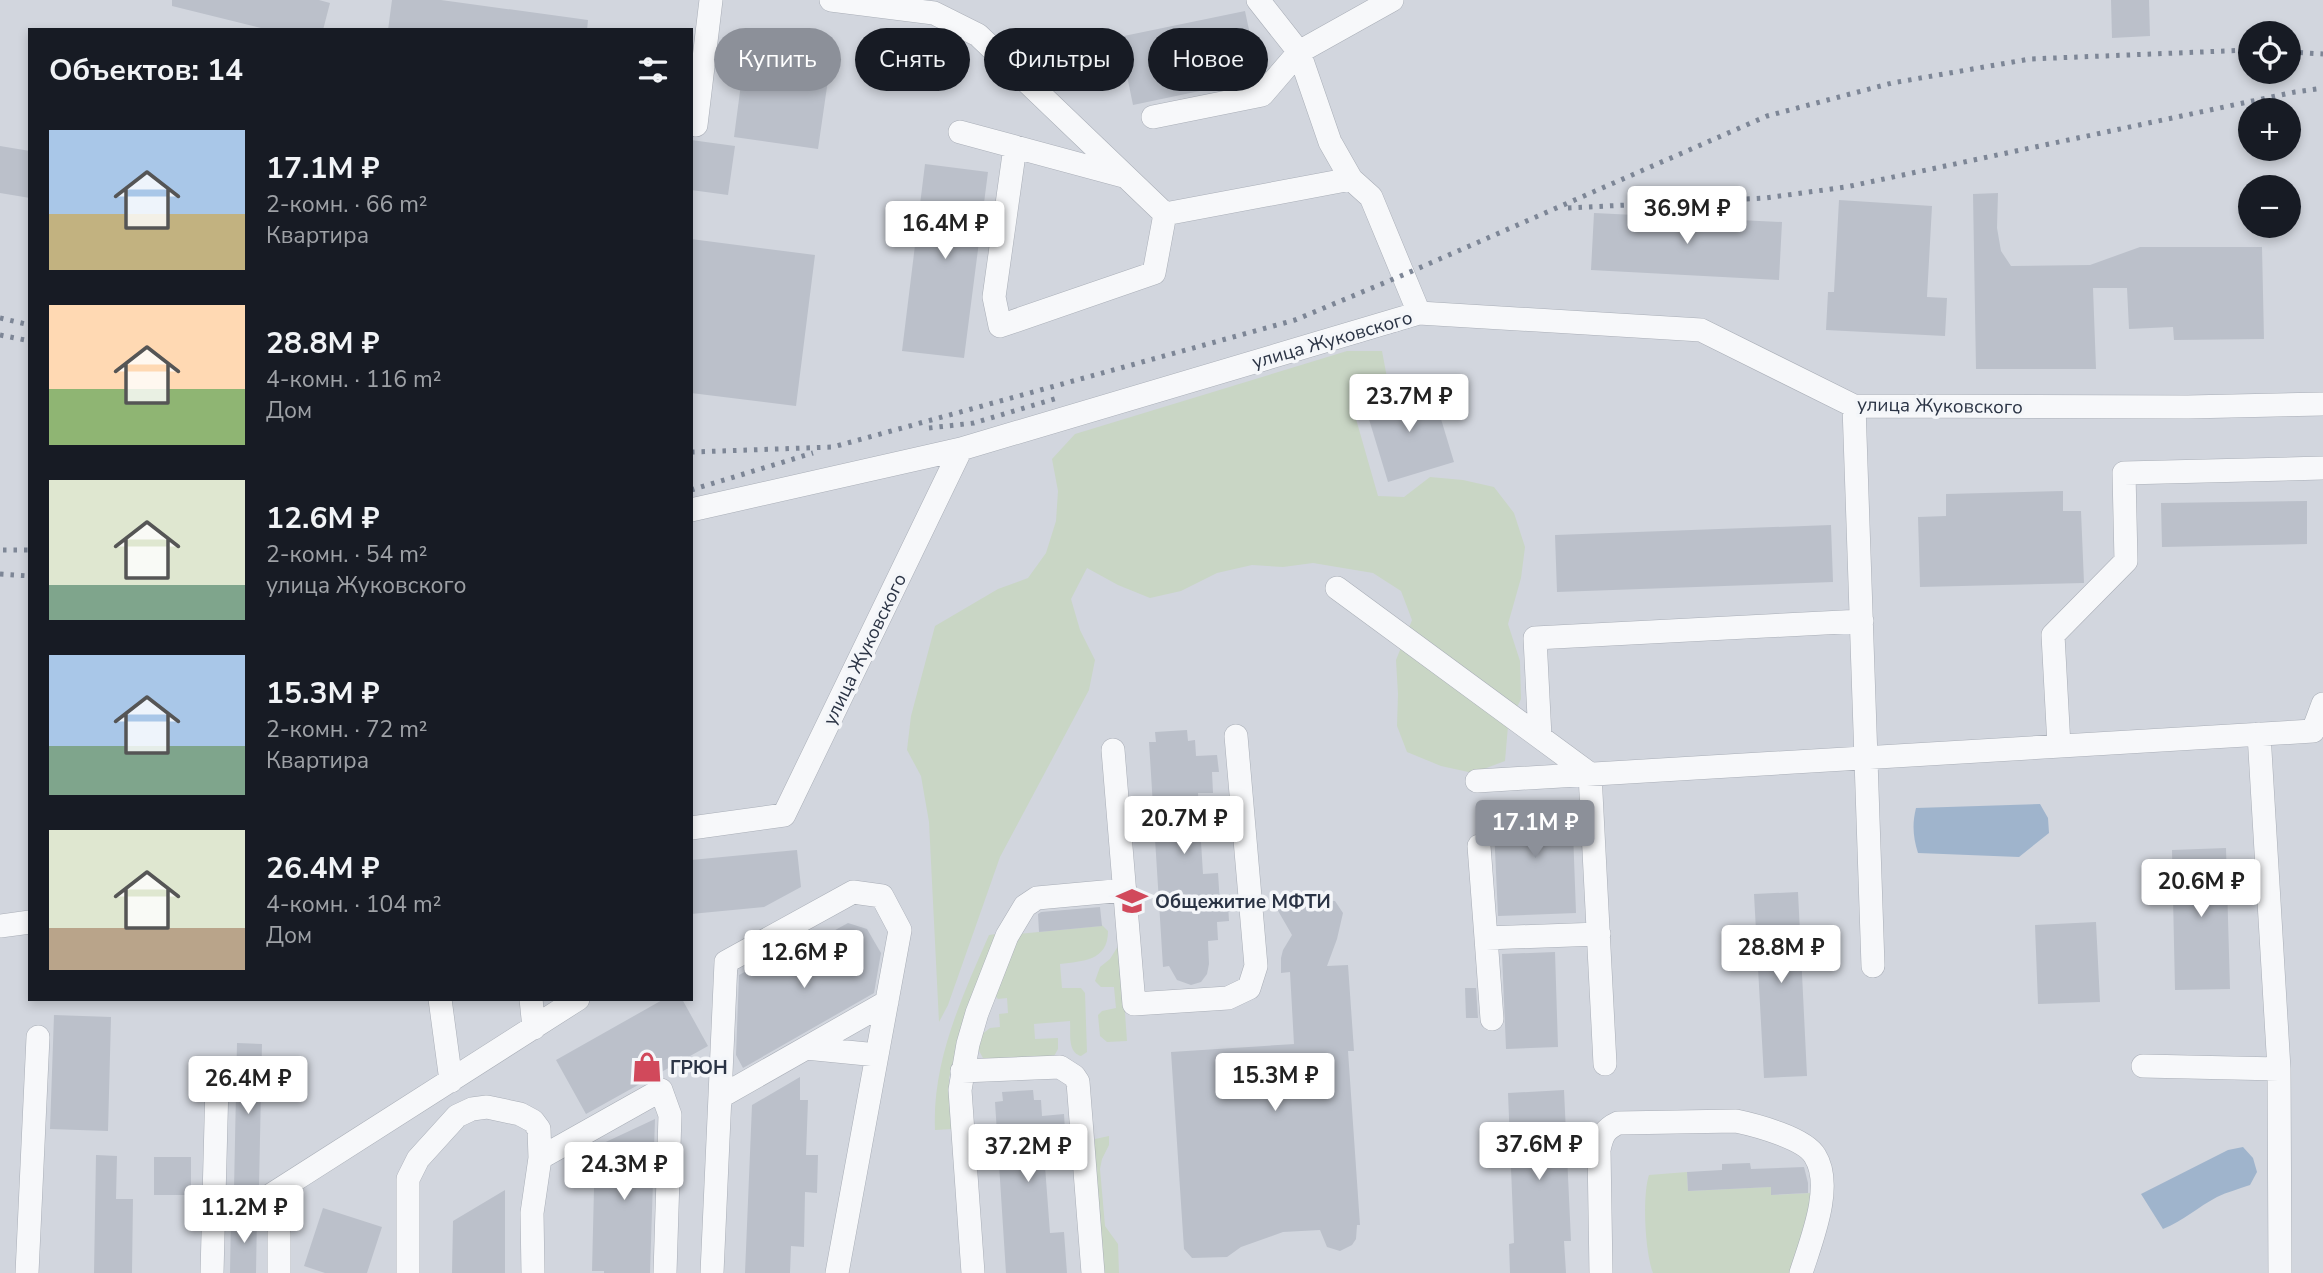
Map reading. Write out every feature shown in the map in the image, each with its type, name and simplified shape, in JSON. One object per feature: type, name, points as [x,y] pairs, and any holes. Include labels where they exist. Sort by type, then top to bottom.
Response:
[{"type":"street","points":[[696,125],[711,0]]},
{"type":"street","points":[[831,0],[934,13],[978,35],[1165,214]]},
{"type":"street","points":[[1258,0],[1299,52],[1330,142],[1351,179],[1371,197],[1419,313]]},
{"type":"street","points":[[1153,117],[1262,95],[1299,52],[1392,0]]},
{"type":"street","points":[[960,132],[1127,177]]},
{"type":"street","points":[[1016,147],[994,297],[1000,326],[1154,273],[1165,214]]},
{"type":"street","points":[[1165,214],[1351,179]]},
{"type":"street","name":"улица Жуковского","points":[[693,828],[784,815],[961,449],[1419,313],[1701,330],[1854,406],[2188,407],[2323,404]]},
{"type":"street","points":[[1854,406],[1873,965]]},
{"type":"street","points":[[693,510],[961,449]]},
{"type":"street","points":[[2059,746],[2053,635],[2126,561],[2124,474],[2323,468]]},
{"type":"street","points":[[1337,588],[1590,774]]},
{"type":"street","points":[[1540,737],[1535,638],[1861,621]]},
{"type":"street","points":[[1477,780],[2313,731],[2323,704]]},
{"type":"street","points":[[2259,734],[2279,1069],[2280,1273]]},
{"type":"street","points":[[1113,750],[1134,1004],[1228,998],[1249,988],[1256,966],[1236,736]]},
{"type":"street","points":[[1590,774],[1605,1064]]},
{"type":"street","points":[[1479,846],[1492,1019]]},
{"type":"street","points":[[973,1273],[960,1090],[962,1071],[977,1013],[1007,936],[1025,906],[1037,898],[1125,890]]},
{"type":"street","points":[[712,1273],[726,962],[853,892],[882,896],[900,930],[837,1273]]},
{"type":"street","points":[[0,926],[28,922]]},
{"type":"street","points":[[1486,938],[1599,934]]},
{"type":"street","points":[[440,1001],[451,1081]]},
{"type":"street","points":[[531,1001],[534,1028]]},
{"type":"street","points":[[214,1203],[260,1202],[575,1001]]},
{"type":"street","points":[[720,1097],[887,1002]]},
{"type":"street","points":[[27,1273],[38,1037]]},
{"type":"street","points":[[806,1048],[877,1055]]},
{"type":"street","points":[[2143,1066],[2279,1069]]},
{"type":"street","points":[[962,1071],[1060,1068],[1074,1076],[1078,1082],[1093,1273]]},
{"type":"street","points":[[212,1273],[216,1084]]},
{"type":"street","points":[[541,1158],[661,1090],[670,1115],[665,1273]]},
{"type":"street","points":[[408,1273],[408,1179],[418,1159],[457,1116],[472,1109],[487,1107],[520,1114],[539,1129],[541,1158],[532,1213],[533,1273]]},
{"type":"street","points":[[1601,1273],[1599,1150],[1601,1137],[1607,1128],[1618,1123],[1736,1121],[1755,1124],[1802,1144],[1815,1154],[1822,1179],[1822,1195],[1801,1273]]},
{"type":"street","points":[[279,1234],[279,1273]]},
{"type":"shaded area","points":[[0,0],[2323,0],[2323,1273],[0,1273]]},
{"type":"green space","points":[[1347,351],[1382,351],[1388,383],[1352,405],[1378,496],[1404,497],[1430,477],[1463,480],[1494,487],[1514,513],[1525,547],[1521,578],[1508,624],[1520,661],[1521,699],[1508,726],[1505,761],[1473,773],[1441,766],[1407,752],[1397,726],[1396,660],[1412,620],[1401,591],[1373,573],[1313,563],[1283,567],[1252,565],[1217,573],[1181,591],[1150,598],[1087,568],[1071,599],[1080,630],[1095,660],[1089,690],[1000,857],[948,1005],[939,1022],[929,822],[921,776],[907,750],[911,716],[935,626],[998,589],[1028,578],[1046,553],[1056,521],[1058,491],[1052,459],[1075,434]]},
{"type":"green space","points":[[1101,924],[1108,931],[1107,941],[1099,954],[1093,958],[1060,964],[1062,988],[1081,988],[1085,993],[1087,1052],[1081,1056],[1074,1051],[1070,1021],[1034,1024],[1035,1039],[1058,1038],[1058,1049],[1053,1058],[983,1058],[978,1049],[981,1035],[990,1028],[1000,1027],[999,1014],[1008,1013],[1007,998],[998,999],[994,995],[1018,934]]},
{"type":"green space","points":[[996,934],[969,1006],[949,1078],[952,1129],[935,1130],[938,1079],[951,1030],[989,935]]},
{"type":"green space","points":[[1120,943],[1127,1041],[1107,1042],[1100,1036],[1098,1015],[1102,1011],[1116,1008],[1114,987],[1101,987],[1095,981],[1100,967],[1110,959]]},
{"type":"green space","points":[[1109,1136],[1109,1145],[1100,1169],[1105,1226],[1118,1244],[1119,1273],[1103,1273],[1094,1143],[1095,1139]]},
{"type":"green space","points":[[1687,1172],[1688,1191],[1771,1187],[1771,1195],[1810,1193],[1811,1203],[1795,1273],[1653,1273],[1645,1224],[1649,1175]]},
{"type":"water","points":[[2040,804],[2048,818],[2049,833],[2019,857],[1918,853],[1914,830],[1916,808]]},
{"type":"water","points":[[2243,1147],[2253,1158],[2257,1172],[2250,1185],[2217,1197],[2163,1229],[2141,1194],[2228,1150]]},
{"type":"building","points":[[172,0],[319,0],[330,3],[324,28],[261,28],[172,6]]},
{"type":"building","points":[[392,0],[441,0],[588,20],[587,28],[388,28]]},
{"type":"building","points":[[2111,0],[2149,0],[2150,36],[2112,38]]},
{"type":"building","points":[[1245,11],[1249,28],[1163,28]]},
{"type":"building","points":[[1148,31],[1148,91],[1200,91],[1133,105],[1130,91],[1134,91],[1134,34]]},
{"type":"building","points":[[740,91],[826,91],[818,149],[734,137]]},
{"type":"building","points":[[693,140],[735,146],[728,195],[693,190]]},
{"type":"building","points":[[0,146],[28,151],[28,198],[0,193]]},
{"type":"building","points":[[925,164],[988,172],[964,358],[902,351]]},
{"type":"building","points":[[1998,193],[1997,228],[2001,251],[2011,266],[2090,265],[2140,247],[2262,247],[2264,339],[2174,340],[2173,327],[2129,329],[2127,288],[2093,288],[2096,369],[1976,369],[1973,194]]},
{"type":"building","points":[[1839,200],[1932,206],[1927,297],[1947,298],[1945,336],[1826,330],[1828,292],[1834,292]]},
{"type":"building","points":[[1594,213],[1782,222],[1779,280],[1591,270]]},
{"type":"building","points":[[693,239],[815,255],[796,406],[693,393]]},
{"type":"building","points":[[1431,386],[1454,462],[1388,482],[1365,406]]},
{"type":"building","points":[[2063,491],[2063,511],[2081,511],[2084,583],[1920,587],[1918,517],[1946,516],[1946,494]]},
{"type":"building","points":[[2307,501],[2307,544],[2162,547],[2161,503]]},
{"type":"building","points":[[1831,525],[1833,582],[1557,592],[1555,535]]},
{"type":"building","points":[[1187,730],[1188,741],[1195,740],[1196,756],[1217,755],[1219,772],[1212,772],[1213,793],[1198,793],[1203,874],[1218,873],[1220,904],[1228,904],[1229,921],[1217,922],[1218,940],[1208,941],[1207,974],[1201,982],[1191,985],[1177,980],[1169,966],[1163,967],[1149,742],[1156,742],[1155,732]]},
{"type":"building","points":[[1572,804],[1576,913],[1498,916],[1493,806]]},
{"type":"building","points":[[2226,848],[2230,989],[2175,990],[2172,850]]},
{"type":"building","points":[[797,850],[801,887],[764,907],[693,914],[693,860]]},
{"type":"building","points":[[1798,892],[1807,1076],[1764,1078],[1754,894]]},
{"type":"building","points":[[1309,900],[1335,901],[1343,913],[1327,966],[1348,965],[1354,1051],[1348,1051],[1360,1225],[1357,1225],[1356,1239],[1352,1245],[1340,1251],[1327,1247],[1320,1230],[1283,1232],[1241,1247],[1227,1257],[1192,1258],[1184,1249],[1171,1052],[1294,1044],[1290,972],[1281,973],[1283,950],[1292,935],[1277,909],[1290,903]]},
{"type":"building","points":[[1100,907],[1102,926],[1039,932],[1038,914],[1041,912]]},
{"type":"building","points":[[2096,922],[2100,1002],[2038,1004],[2035,925]]},
{"type":"building","points":[[848,923],[867,929],[881,953],[874,993],[743,1068],[736,1055],[739,975],[771,958],[779,961]]},
{"type":"building","points":[[1555,952],[1558,1047],[1506,1049],[1502,954]]},
{"type":"building","points":[[1465,988],[1476,988],[1478,1018],[1466,1018]]},
{"type":"building","points":[[660,1001],[683,1001],[708,1046],[586,1114],[556,1060]]},
{"type":"building","points":[[54,1015],[111,1017],[108,1131],[50,1129]]},
{"type":"building","points":[[237,1043],[262,1044],[259,1186],[256,1188],[234,1189]]},
{"type":"building","points":[[800,1077],[800,1100],[808,1100],[806,1155],[818,1155],[817,1193],[805,1192],[804,1247],[791,1246],[790,1273],[745,1273],[752,1105]]},
{"type":"building","points":[[1033,1090],[1034,1100],[1041,1100],[1042,1116],[1064,1114],[1065,1131],[1058,1132],[1059,1152],[1044,1153],[1050,1233],[1064,1232],[1067,1273],[1006,1273],[995,1102],[1003,1101],[1002,1092]]},
{"type":"building","points":[[1564,1090],[1571,1241],[1564,1241],[1566,1273],[1510,1273],[1509,1244],[1514,1243],[1508,1093]]},
{"type":"building","points":[[655,1119],[650,1273],[592,1271],[595,1147]]},
{"type":"building","points":[[96,1155],[117,1156],[116,1199],[133,1199],[132,1273],[94,1273]]},
{"type":"building","points":[[154,1157],[191,1157],[191,1195],[154,1195]]},
{"type":"building","points":[[1750,1163],[1751,1169],[1804,1167],[1808,1193],[1771,1195],[1771,1187],[1688,1191],[1687,1172],[1722,1170],[1722,1164]]},
{"type":"building","points":[[505,1190],[505,1273],[452,1273],[453,1221]]},
{"type":"building","points":[[323,1208],[382,1227],[367,1273],[325,1273],[304,1266]]},
{"type":"building","points":[[257,1216],[256,1273],[230,1273],[231,1217]]},
{"type":"railway","points":[[693,452],[833,447],[1295,320],[1767,116],[1892,83],[2030,59],[2238,50]]},
{"type":"railway","points":[[2301,53],[2323,54]]},
{"type":"railway","points":[[1568,208],[1765,198],[1846,187],[2323,88]]},
{"type":"railway","points":[[0,318],[28,325]]},
{"type":"railway","points":[[0,335],[28,341]]},
{"type":"railway","points":[[929,428],[974,423],[1058,398]]},
{"type":"railway","points":[[693,489],[813,453]]},
{"type":"railway","points":[[3,550],[28,550]]},
{"type":"railway","points":[[0,574],[28,576]]},
{"type":"place","name":"Общежитие МФТИ","points":[[1132,901]]},
{"type":"place","name":"ГРЮН","points":[[647,1067]]}]
